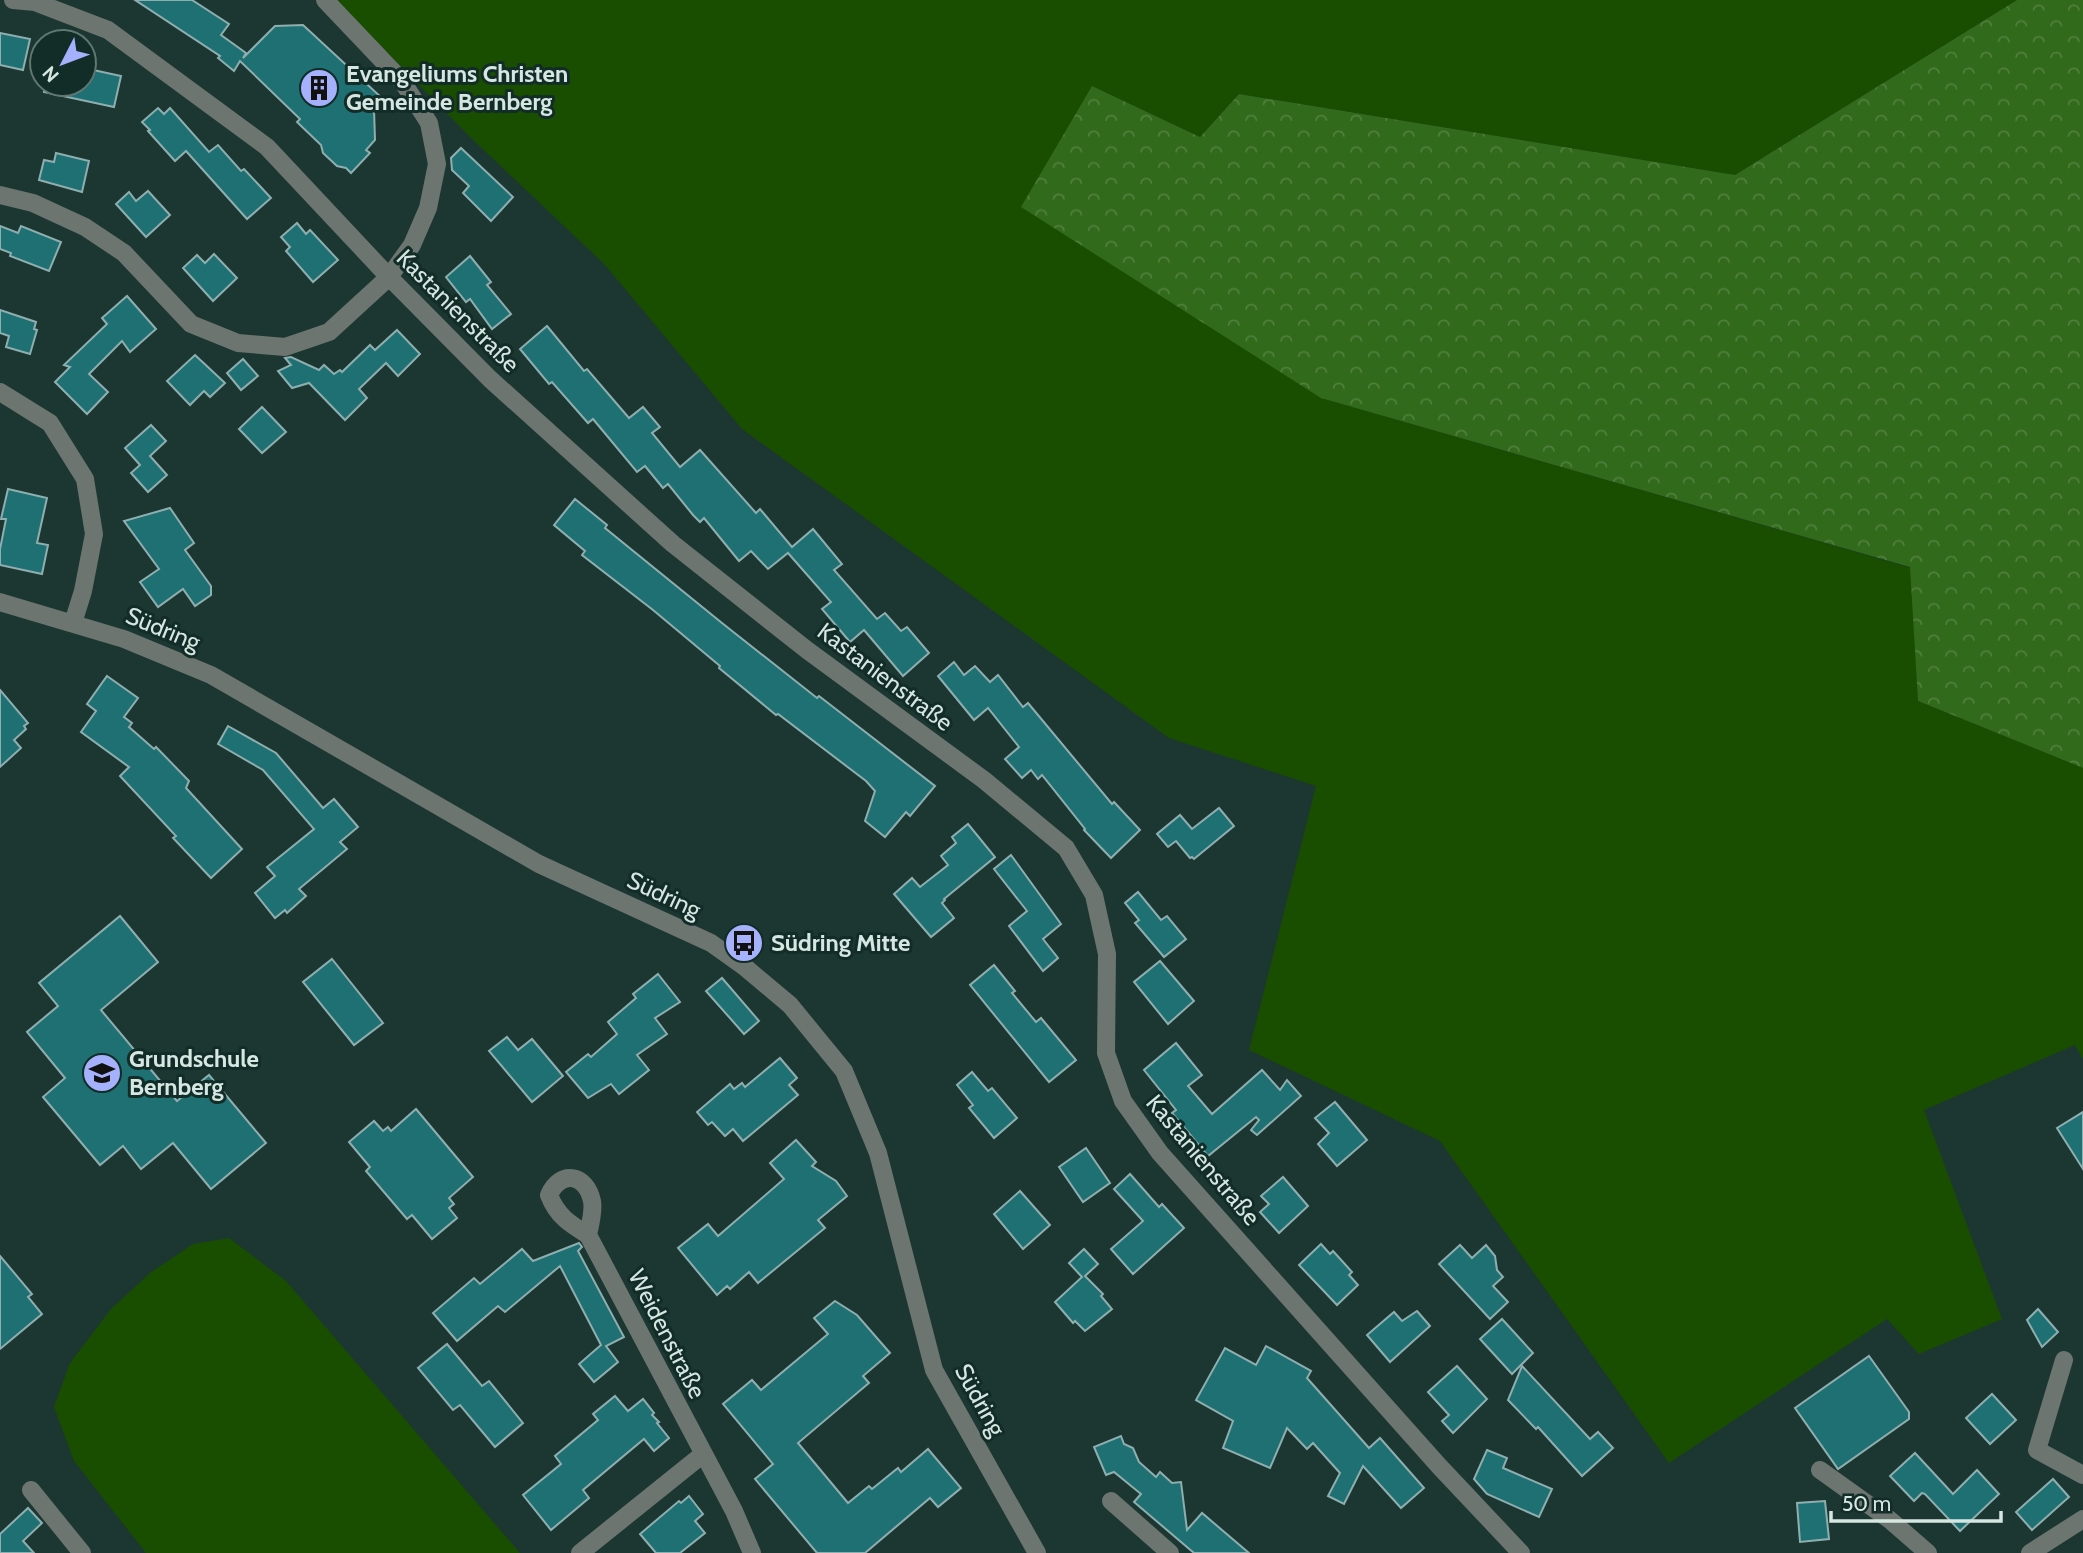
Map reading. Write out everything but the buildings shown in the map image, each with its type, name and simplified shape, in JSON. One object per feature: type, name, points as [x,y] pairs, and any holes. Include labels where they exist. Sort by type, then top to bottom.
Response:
[{"type":"street","name":"Kastanienstraße","points":[[13,0],[35,2],[108,30],[267,147],[489,379],[673,544],[807,650],[984,780],[1066,848],[1094,894],[1107,954],[1106,1053],[1123,1101],[1169,1163],[1439,1466],[1521,1553]]},
{"type":"street","points":[[0,195],[33,203],[85,227],[124,253],[191,324],[238,343],[285,347],[330,332],[389,277],[412,245],[428,208],[437,164],[429,123],[401,80],[325,0]]},
{"type":"street","points":[[0,392],[50,423],[85,479],[94,534],[83,591],[73,623]]},
{"type":"street","name":"Südring","points":[[0,601],[124,639],[211,675],[539,864],[711,943],[790,1005],[844,1071],[878,1153],[934,1370],[1037,1553]]},
{"type":"street","name":"Weidenstraße","points":[[588,1235],[702,1455],[734,1510],[752,1553]]},
{"type":"street","points":[[2064,1360],[2037,1450],[2083,1475]]},
{"type":"street","points":[[580,1553],[702,1455]]},
{"type":"street","points":[[1820,1470],[1890,1520],[1928,1553]]},
{"type":"street","points":[[31,1490],[82,1553]]},
{"type":"street","points":[[1111,1501],[1170,1553]]},
{"type":"street","points":[[2030,1553],[2083,1519]]},
{"type":"green space","points":[[336,0],[2017,0],[1735,175],[1239,94],[1200,137],[1092,86],[1322,398],[1911,568],[1918,701],[2083,768],[2083,1059],[2075,1045],[1924,1110],[2002,1319],[1919,1354],[1887,1319],[1669,1463],[1440,1141],[1249,1050],[1316,786],[1169,738],[742,429],[605,265],[469,136]]},
{"type":"green space","points":[[2017,0],[2083,0],[2083,768],[1918,701],[1910,567],[1321,398],[1021,207],[1092,86],[1200,137],[1239,94],[1735,175]]},
{"type":"green space","points":[[229,1238],[286,1281],[520,1553],[146,1553],[74,1461],[54,1407],[70,1363],[111,1309],[150,1273],[193,1244]]},
{"type":"place","name":"Evangeliums Christen Gemeinde Bernberg","points":[[319,88]]},
{"type":"place","name":"Südring Mitte","points":[[744,943]]},
{"type":"place","name":"Grundschule Bernberg","points":[[102,1073]]}]
